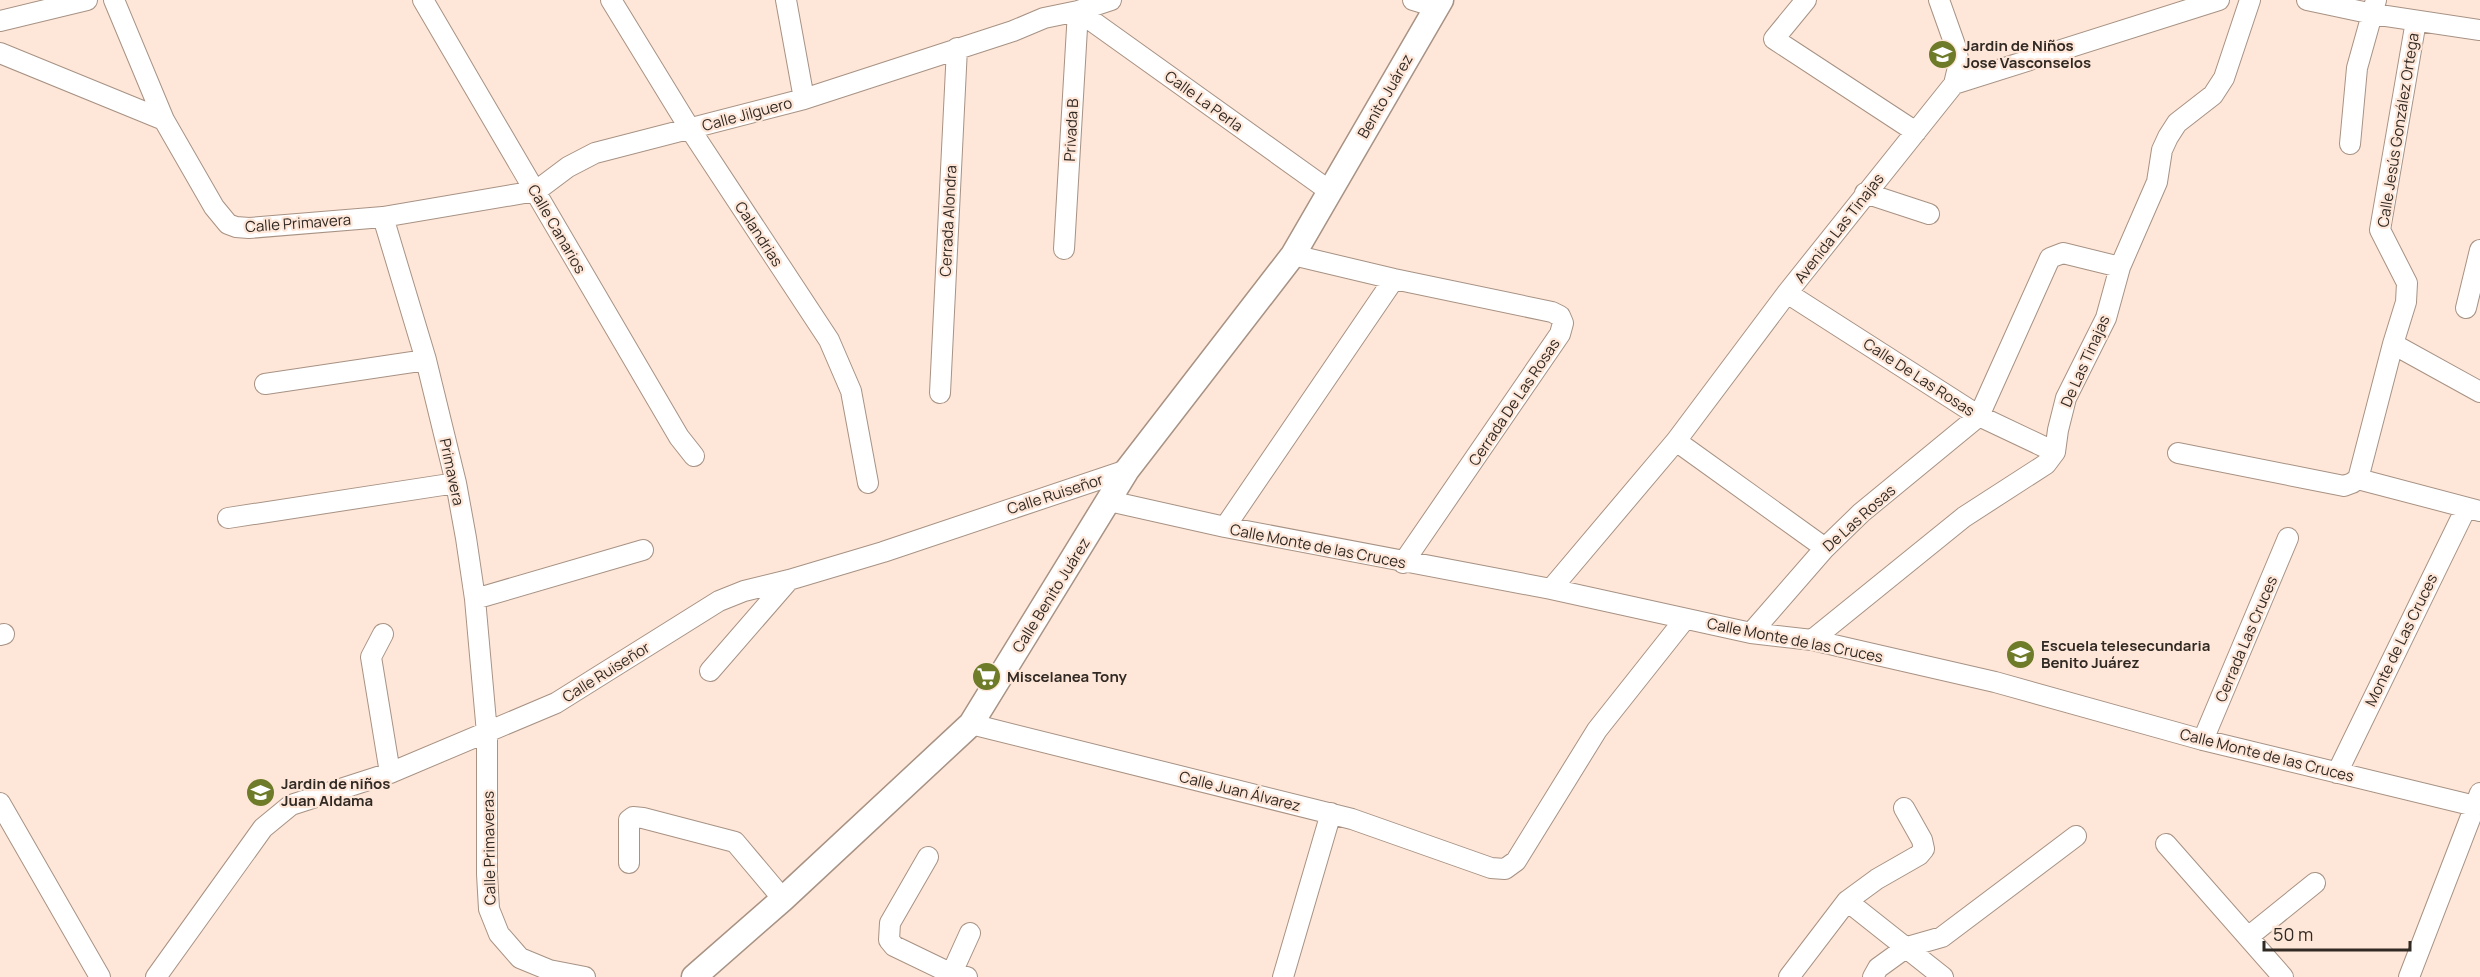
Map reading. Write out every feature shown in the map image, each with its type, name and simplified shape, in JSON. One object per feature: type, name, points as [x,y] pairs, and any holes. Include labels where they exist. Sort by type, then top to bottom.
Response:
[{"type":"street","points":[[0,21],[27,8],[87,0]]},
{"type":"street","name":"Calle Primavera","points":[[114,0],[164,120],[214,207],[228,224],[249,228],[383,217]]},
{"type":"street","name":"Calle Canarios","points":[[423,0],[679,437],[694,456]]},
{"type":"street","name":"Calandrias","points":[[611,0],[690,129],[829,340],[851,391],[868,483]]},
{"type":"street","points":[[786,0],[804,99]]},
{"type":"street","name":"Calle Jilguero","points":[[383,217],[536,191],[568,167],[596,153],[804,99],[1013,31],[1044,18],[1078,11],[1111,0]]},
{"type":"street","points":[[1413,0],[1438,4]]},
{"type":"street","points":[[1806,0],[1774,39],[1916,132]]},
{"type":"street","points":[[1939,0],[1959,63],[1954,84]]},
{"type":"street","points":[[1954,84],[2219,0]]},
{"type":"street","name":"De Las Tinajas","points":[[2055,452],[2066,398],[2106,318],[2120,267],[2157,182],[2168,137],[2177,123],[2213,95],[2224,78],[2250,0]]},
{"type":"street","points":[[2307,0],[2375,7],[2416,21],[2480,30]]},
{"type":"street","name":"Benito Juárez","points":[[1330,192],[1438,4]]},
{"type":"street","points":[[2350,144],[2357,68],[2375,7]]},
{"type":"street","name":"Calle La Perla","points":[[1078,11],[1330,192]]},
{"type":"street","name":"Privada B","points":[[1064,249],[1078,11]]},
{"type":"street","name":"Calle Jesús González Ortega","points":[[2358,479],[2406,302],[2407,283],[2380,230],[2416,21]]},
{"type":"street","name":"Cerrada Alondra","points":[[940,393],[957,48]]},
{"type":"street","points":[[0,53],[164,120]]},
{"type":"street","name":"Avenida Las Tinajas","points":[[1551,590],[1676,441],[1787,293],[1954,84]]},
{"type":"street","name":"Calle Benito Juárez","points":[[694,977],[783,899],[971,724],[1128,470],[1293,255],[1330,192]]},
{"type":"street","points":[[1865,193],[1929,214]]},
{"type":"street","name":"Primavera","points":[[383,217],[426,360],[456,483],[475,599],[488,733]]},
{"type":"street","points":[[2466,308],[2480,250]]},
{"type":"street","points":[[1979,416],[2050,258],[2056,254],[2069,254],[2120,267]]},
{"type":"street","name":"Cerrada De Las Rosas","points":[[1293,255],[1552,312],[1560,316],[1563,323],[1560,334],[1403,562]]},
{"type":"street","points":[[1225,527],[1394,279]]},
{"type":"street","name":"Calle De Las Rosas","points":[[1787,293],[1979,416],[2055,452]]},
{"type":"street","points":[[2393,344],[2480,392]]},
{"type":"street","points":[[265,384],[426,360]]},
{"type":"street","name":"De Las Rosas","points":[[1751,633],[1825,548],[1861,513],[1979,416]]},
{"type":"street","points":[[1676,441],[1825,548]]},
{"type":"street","points":[[1812,640],[1964,517],[2046,464],[2055,452]]},
{"type":"street","points":[[2178,453],[2344,486],[2358,479],[2473,510]]},
{"type":"street","name":"Calle Ruiseñor","points":[[156,977],[263,828],[291,805],[390,773],[555,703],[719,601],[744,591],[883,552],[1128,470]]},
{"type":"street","points":[[228,518],[456,483]]},
{"type":"street","name":"Calle Monte de las Cruces","points":[[1109,501],[1225,527],[1551,590],[1751,633],[1812,640],[1995,682],[2203,740],[2337,773],[2477,800]]},
{"type":"street","name":"Monte de Las Cruces","points":[[2337,773],[2473,510]]},
{"type":"street","name":"Cerrada Las Cruces","points":[[2203,740],[2288,538]]},
{"type":"street","points":[[475,599],[643,550]]},
{"type":"street","points":[[710,671],[789,580]]},
{"type":"street","name":"Calle Juan Álvarez","points":[[971,724],[1331,813],[1491,868],[1505,869],[1516,861],[1597,730],[1686,619]]},
{"type":"street","points":[[383,634],[371,657],[390,773]]},
{"type":"street","name":"Calle Primaveras","points":[[488,733],[487,874],[489,909],[500,934],[520,958],[549,970],[585,977]]},
{"type":"street","points":[[2409,977],[2477,800]]},
{"type":"street","points":[[0,803],[100,977]]},
{"type":"street","points":[[1789,977],[1847,901],[1877,879],[1919,855],[1924,849],[1922,840],[1904,808]]},
{"type":"street","points":[[1283,977],[1331,813]]},
{"type":"street","points":[[629,863],[628,820],[633,817],[643,818],[735,842],[783,899]]},
{"type":"street","points":[[1873,977],[1878,968],[1907,947],[1942,937],[2076,836]]},
{"type":"street","points":[[2166,844],[2283,977]]},
{"type":"street","points":[[928,857],[890,923],[888,940],[894,946],[956,976],[970,933]]},
{"type":"street","points":[[2248,937],[2315,883]]},
{"type":"street","points":[[1847,901],[1943,977]]},
{"type":"place","name":"Jardin de Niños Jose Vasconselos","points":[[1942,54]]},
{"type":"place","name":"Escuela telesecundaria Benito Juárez","points":[[2020,654]]},
{"type":"place","name":"Miscelanea Tony","points":[[986,676]]},
{"type":"place","name":"Jardin de niños Juan Aldama","points":[[260,792]]}]
